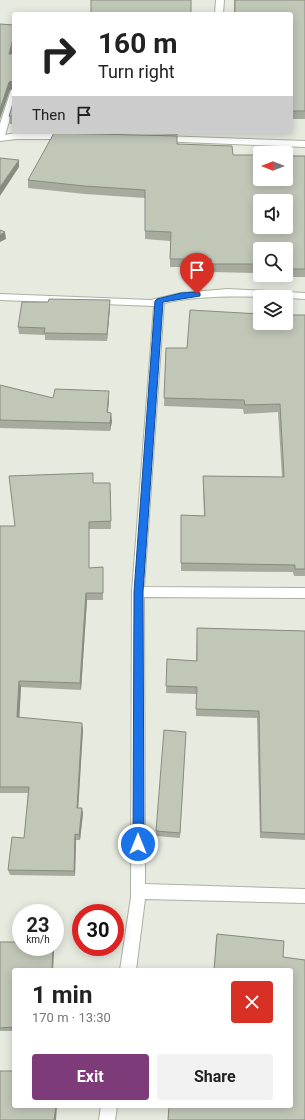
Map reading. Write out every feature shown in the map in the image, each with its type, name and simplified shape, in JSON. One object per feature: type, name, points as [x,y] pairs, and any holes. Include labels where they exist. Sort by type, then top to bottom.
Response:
[{"type":"street","points":[[219,12],[220,0]]},
{"type":"street","points":[[12,99],[0,138],[16,136],[79,137]]},
{"type":"street","points":[[150,139],[220,136],[305,144]]},
{"type":"street","points":[[0,297],[151,302],[181,296],[228,292],[305,296]]},
{"type":"street","points":[[128,968],[138,891],[138,592],[159,301]]},
{"type":"street","points":[[138,592],[305,593]]},
{"type":"street","points":[[138,891],[305,896]]},
{"type":"street","points":[[107,1120],[109,1108]]},
{"type":"building","points":[[91,0],[191,0],[191,12],[91,12]]},
{"type":"building","points":[[235,0],[305,0],[305,111],[293,111],[293,12],[235,12]]},
{"type":"building","points":[[0,24],[12,25],[12,43],[9,54],[12,54],[12,81],[9,82],[0,109]]},
{"type":"building","points":[[12,106],[12,116],[9,116]]},
{"type":"building","points":[[53,134],[177,136],[177,144],[232,146],[233,155],[253,155],[253,186],[293,186],[293,156],[305,156],[305,269],[293,269],[293,242],[253,242],[253,264],[211,264],[211,259],[170,259],[171,232],[145,231],[145,190],[84,186],[28,180]]},
{"type":"building","points":[[0,158],[19,160],[0,187]]},
{"type":"building","points":[[0,230],[5,232],[0,235]]},
{"type":"building","points":[[49,299],[110,300],[107,334],[44,333],[45,328],[18,327],[22,302],[48,302]]},
{"type":"building","points":[[190,310],[253,314],[253,330],[293,330],[293,315],[305,315],[305,569],[295,569],[295,565],[181,563],[181,515],[205,516],[203,476],[284,477],[280,404],[245,405],[244,400],[164,398],[166,348],[187,348]]},
{"type":"building","points":[[0,385],[53,398],[55,389],[109,391],[107,412],[111,413],[110,423],[0,420]]},
{"type":"building","points":[[93,473],[93,483],[110,483],[111,521],[89,522],[89,568],[103,567],[103,593],[86,593],[80,683],[19,681],[17,717],[82,723],[77,808],[82,808],[79,835],[75,834],[74,871],[8,870],[12,837],[24,838],[29,787],[0,787],[0,526],[15,526],[9,476]]},
{"type":"building","points":[[197,628],[305,631],[305,834],[261,832],[259,711],[196,709],[197,687],[166,686],[167,659],[197,661]]},
{"type":"building","points":[[164,730],[186,732],[180,833],[156,831]]},
{"type":"building","points":[[217,934],[284,941],[283,957],[305,960],[305,1120],[168,1120],[169,1108],[293,1108],[293,968],[214,968]]},
{"type":"building","points":[[0,942],[12,942],[12,956],[53,956],[52,968],[12,968],[12,1027],[0,1028]]},
{"type":"building","points":[[0,1071],[12,1071],[12,1108],[56,1108],[54,1120],[0,1120]]},
{"type":"route","points":[[138,844],[138,592],[159,301],[197,294]]}]
